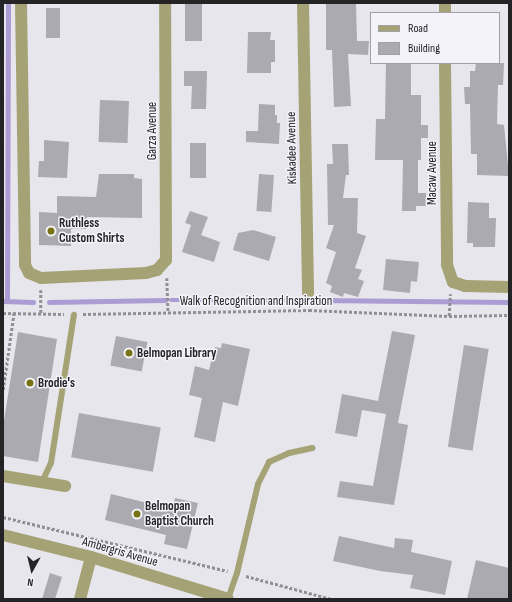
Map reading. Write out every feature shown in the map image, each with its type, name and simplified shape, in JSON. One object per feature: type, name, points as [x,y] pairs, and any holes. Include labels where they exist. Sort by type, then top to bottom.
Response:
[{"type":"street","points":[[21,3],[24,265],[35,275],[146,273],[157,270],[166,260]]},
{"type":"street","name":"Garza Avenue","points":[[165,3],[166,260]]},
{"type":"street","name":"Kiskadee Avenue","points":[[303,3],[308,293]]},
{"type":"street","name":"Macaw Avenue","points":[[445,64],[446,265],[453,282],[465,286],[509,287]]},
{"type":"street","points":[[3,476],[64,486]]},
{"type":"street","name":"Ambergris Avenue","points":[[3,535],[91,557],[228,599]]},
{"type":"street","points":[[80,599],[91,557]]},
{"type":"lane","points":[[42,482],[51,462],[74,315]]},
{"type":"lane","points":[[228,599],[237,573],[258,484],[269,462],[289,453],[312,448]]},
{"type":"path","points":[[166,260],[168,312]]},
{"type":"path","points":[[35,275],[41,313]]},
{"type":"path","points":[[449,316],[450,297]]},
{"type":"path","name":"Walk of Recognition and Inspiration","points":[[3,313],[14,312],[74,315],[309,310],[449,316],[509,315]]},
{"type":"path","points":[[3,390],[14,312]]},
{"type":"path","points":[[3,518],[237,573],[331,599]]},
{"type":"building","points":[[185,3],[202,3],[202,41],[185,41]]},
{"type":"building","points":[[326,3],[356,3],[357,41],[369,41],[368,55],[348,54],[351,106],[334,107],[332,50],[326,50]]},
{"type":"building","points":[[46,8],[60,8],[60,38],[46,38]]},
{"type":"building","points":[[248,32],[271,32],[270,40],[275,40],[275,62],[271,62],[271,73],[247,73]]},
{"type":"building","points":[[504,63],[503,85],[498,85],[497,124],[504,125],[509,176],[477,175],[477,154],[471,154],[470,104],[465,104],[464,87],[470,87],[470,71],[475,71],[476,64]]},
{"type":"building","points":[[386,64],[411,64],[411,95],[421,95],[421,125],[428,125],[428,138],[421,138],[421,160],[418,160],[418,193],[426,193],[426,206],[416,206],[416,211],[402,211],[403,160],[375,160],[376,119],[385,119]]},
{"type":"building","points":[[184,71],[207,71],[206,109],[191,109],[192,86],[184,86]]},
{"type":"building","points":[[100,100],[129,101],[128,143],[99,142]]},
{"type":"building","points":[[259,104],[275,105],[277,123],[280,123],[279,144],[246,142],[246,131],[258,131]]},
{"type":"building","points":[[44,140],[69,142],[67,178],[38,177],[39,161],[44,161]]},
{"type":"building","points":[[190,143],[206,143],[206,178],[190,178]]},
{"type":"building","points":[[332,144],[348,144],[349,175],[346,175],[343,198],[358,198],[357,233],[366,236],[355,268],[362,270],[358,279],[364,281],[358,297],[344,293],[343,297],[330,292],[332,286],[326,283],[336,252],[326,248],[334,225],[328,225],[327,164],[333,164]]},
{"type":"building","points":[[99,174],[134,174],[134,178],[142,179],[142,218],[87,217],[87,229],[71,229],[71,246],[39,245],[39,212],[57,213],[57,196],[96,197]]},
{"type":"building","points":[[259,174],[274,175],[271,212],[256,211]]},
{"type":"building","points":[[468,202],[489,203],[489,218],[496,218],[495,247],[473,247],[473,243],[467,243]]},
{"type":"building","points":[[190,211],[208,217],[201,235],[220,242],[214,262],[182,252],[191,225],[185,223]]},
{"type":"building","points":[[253,230],[276,237],[269,261],[233,250],[238,233]]},
{"type":"building","points":[[386,259],[419,262],[417,282],[411,281],[410,293],[383,290]]},
{"type":"building","points":[[392,331],[415,335],[398,423],[408,425],[394,505],[337,497],[340,481],[373,486],[386,414],[362,410],[357,437],[335,433],[342,394],[378,401]]},
{"type":"building","name":"Brodie's","points":[[18,332],[57,339],[38,462],[3,456],[3,427]]},
{"type":"building","name":"Belmopan Library","points":[[116,336],[147,342],[142,372],[110,365]]},
{"type":"building","points":[[222,343],[250,349],[238,406],[223,402],[215,442],[194,437],[202,398],[189,395],[195,366],[209,370],[215,347],[221,348]]},
{"type":"building","points":[[464,345],[489,349],[473,451],[448,447]]},
{"type":"building","points":[[79,413],[161,427],[153,472],[71,457]]},
{"type":"building","points":[[111,494],[172,509],[175,498],[198,503],[187,549],[164,544],[166,535],[105,520]]},
{"type":"building","points":[[339,536],[394,548],[395,538],[413,540],[411,552],[452,561],[445,595],[410,588],[413,575],[380,571],[333,561]]},
{"type":"building","points":[[476,560],[509,568],[509,599],[467,599]]},
{"type":"building","points":[[50,573],[62,577],[55,599],[42,599]]},
{"type":"waterway","points":[[7,301],[8,3]]},
{"type":"waterway","points":[[49,302],[165,300]]},
{"type":"waterway","points":[[171,300],[301,300]]},
{"type":"waterway","points":[[316,300],[509,302]]},
{"type":"waterway","points":[[3,301],[33,302]]},
{"type":"place","name":"Ruthless Custom Shirts","points":[[51,231]]},
{"type":"place","name":"Belmopan Library","points":[[129,353]]},
{"type":"place","name":"Brodie's","points":[[30,383]]},
{"type":"place","name":"Belmopan Baptist Church","points":[[137,514]]}]
